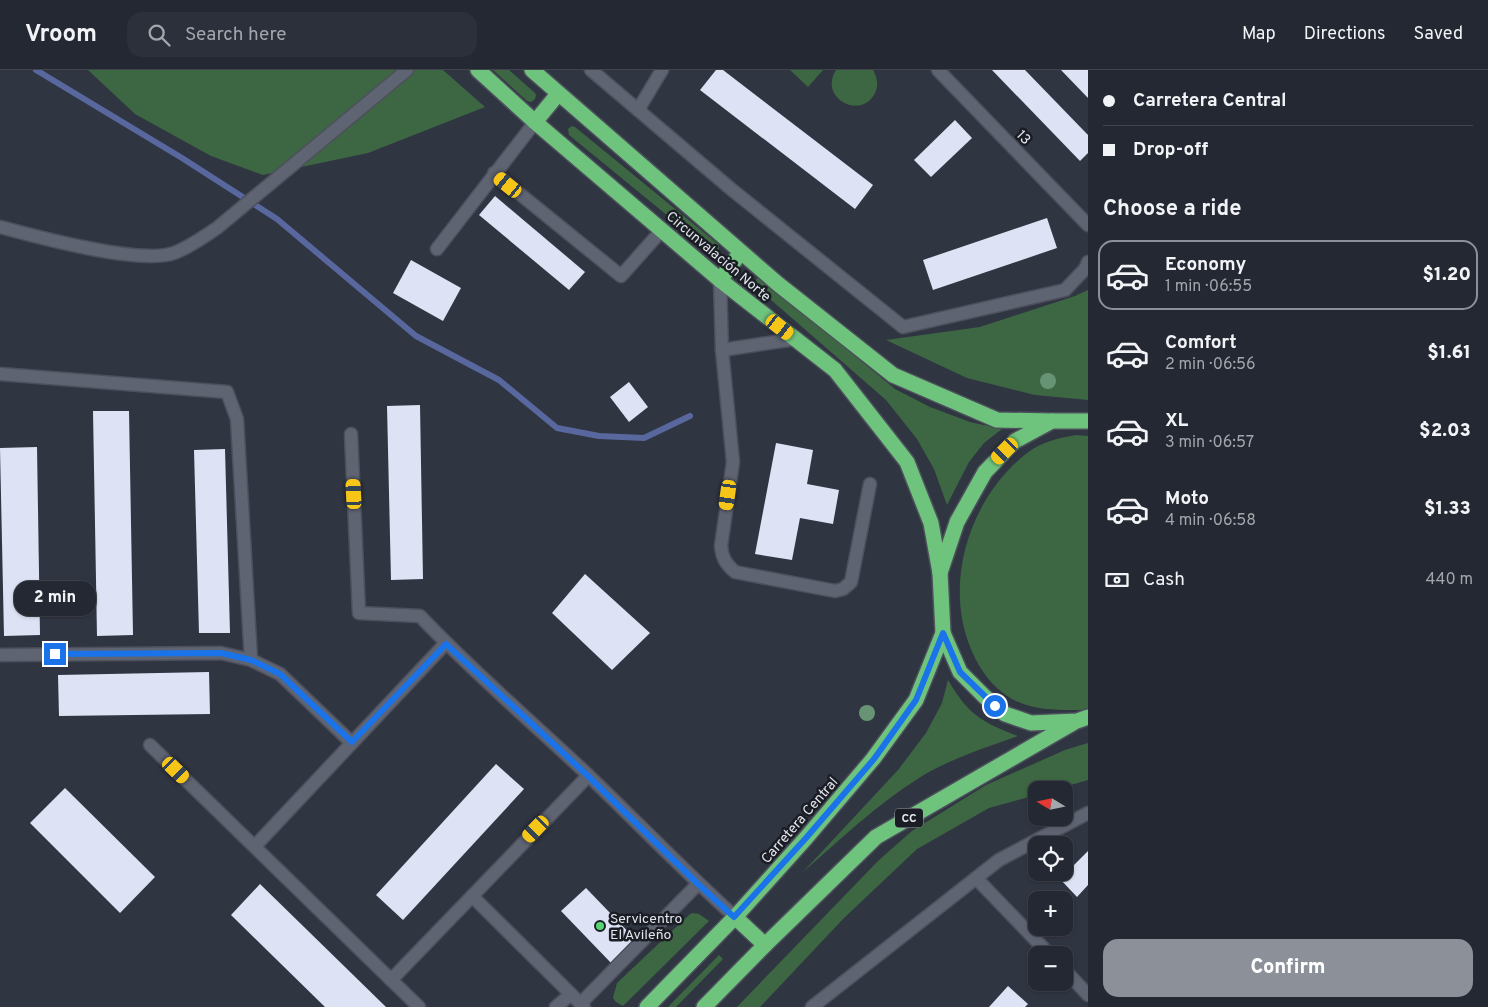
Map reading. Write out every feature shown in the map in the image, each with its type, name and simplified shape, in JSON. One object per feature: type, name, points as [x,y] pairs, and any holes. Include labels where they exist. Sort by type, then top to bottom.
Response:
[{"type":"highway","name":"Circunvalación Norte","points":[[478,70],[535,122],[720,280],[835,370],[907,462],[931,523],[940,572]]},
{"type":"highway","name":"Circunvalación Norte","points":[[532,70],[778,284],[894,376],[997,420],[1052,421]]},
{"type":"highway","points":[[535,122],[558,94]]},
{"type":"highway","points":[[720,280],[741,252]]},
{"type":"highway","name":"Carretera Central","points":[[1082,719],[1032,724],[1005,714],[960,672],[943,633],[940,572],[957,522],[985,472],[1016,441],[1052,421],[1088,421]]},
{"type":"highway","name":"Carretera Central","points":[[647,1007],[734,917],[874,759],[916,700],[943,633]]},
{"type":"highway","name":"Carretera Central","points":[[704,1007],[764,945],[876,837],[1082,719]]},
{"type":"highway","points":[[734,917],[764,945]]},
{"type":"street","points":[[0,227],[120,253],[172,254],[193,244],[217,228],[407,70]]},
{"type":"street","points":[[591,70],[731,189],[903,327],[1065,290],[1085,270],[1088,262]]},
{"type":"street","points":[[638,110],[662,70]]},
{"type":"street","name":"13","points":[[938,70],[1088,225]]},
{"type":"street","points":[[437,249],[535,122]]},
{"type":"street","points":[[494,173],[621,276],[662,230]]},
{"type":"street","points":[[720,280],[722,350],[733,462],[721,546],[722,556],[726,564],[735,572],[835,591],[843,589],[851,582],[870,484]]},
{"type":"street","points":[[722,350],[795,339]]},
{"type":"street","points":[[0,374],[227,392],[237,419],[251,660]]},
{"type":"street","points":[[351,434],[359,613],[420,616],[446,644],[588,776],[734,917]]},
{"type":"street","points":[[255,846],[446,644]]},
{"type":"street","points":[[0,655],[221,653],[251,660],[280,674],[352,742]]},
{"type":"street","points":[[150,744],[418,1007]]},
{"type":"street","points":[[391,980],[588,776]]},
{"type":"street","points":[[812,1007],[999,860],[1088,813]]},
{"type":"street","points":[[976,878],[1041,946]]},
{"type":"street","points":[[472,896],[583,1005],[698,884]]},
{"type":"street","points":[[1073,979],[1088,995]]},
{"type":"street","points":[[556,1007],[571,994]]},
{"type":"green space","points":[[88,70],[443,70],[485,107],[368,153],[263,175],[211,156],[135,114]]},
{"type":"green space","points":[[493,70],[509,70],[535,93],[535,99],[531,102],[527,101]]},
{"type":"green space","points":[[790,70],[823,70],[808,87]]},
{"type":"green space","points":[[836,70],[873,70],[876,75],[877,87],[869,101],[860,105],[852,105],[837,97],[833,89],[832,80]]},
{"type":"green space","points":[[572,126],[718,244],[719,253],[715,254],[712,252],[569,135],[568,129]]},
{"type":"green space","points":[[758,278],[763,280],[895,389],[930,407],[970,422],[1002,429],[984,443],[969,462],[947,505],[934,469],[917,439],[886,400],[755,286],[754,281]]},
{"type":"green space","points":[[1088,290],[1088,400],[1035,395],[967,378],[886,340],[980,327]]},
{"type":"green space","points":[[1076,435],[1088,436],[1088,708],[1083,710],[1047,709],[1020,703],[1004,694],[991,682],[976,660],[969,644],[962,618],[960,592],[962,565],[968,540],[978,515],[991,492],[1008,471],[1027,453],[1038,446]]},
{"type":"green space","points":[[948,680],[962,701],[977,716],[994,726],[1018,736],[955,760],[931,771],[903,788],[803,872],[898,770],[926,733],[942,703]]},
{"type":"green space","points":[[1088,743],[1088,780],[1073,784],[1073,781],[1028,781],[1028,797],[989,808],[917,849],[843,919],[760,1007],[737,1007],[879,860],[912,831],[986,785],[1065,750]]},
{"type":"green space","points":[[692,913],[699,914],[709,921],[623,1006],[616,1002],[613,998],[617,983]]},
{"type":"green space","points":[[719,955],[723,959],[676,1007],[668,1007]]},
{"type":"building","points":[[716,70],[723,70],[873,185],[855,209],[700,90]]},
{"type":"building","points":[[992,70],[1025,70],[1088,135],[1088,153],[1080,161]]},
{"type":"building","points":[[1061,70],[1088,70],[1088,98]]},
{"type":"building","points":[[955,120],[972,138],[931,177],[914,160]]},
{"type":"building","points":[[495,196],[585,272],[569,290],[479,215]]},
{"type":"building","points":[[1047,218],[1057,248],[933,290],[923,260]]},
{"type":"building","points":[[411,260],[461,288],[443,321],[393,293]]},
{"type":"building","points":[[629,382],[648,407],[629,422],[610,397]]},
{"type":"building","points":[[420,405],[423,579],[391,580],[387,406]]},
{"type":"building","points":[[93,411],[129,411],[133,635],[97,636]]},
{"type":"building","points":[[776,443],[813,450],[807,484],[839,490],[833,524],[800,518],[792,560],[755,554]]},
{"type":"building","points":[[37,447],[40,635],[4,636],[0,448]]},
{"type":"building","points":[[225,449],[230,633],[199,633],[194,450]]},
{"type":"building","points":[[585,574],[650,633],[612,670],[552,613]]},
{"type":"building","points":[[209,672],[210,714],[59,716],[58,675]]},
{"type":"building","points":[[496,764],[524,789],[403,920],[376,895]]},
{"type":"building","points":[[65,788],[155,877],[120,913],[30,823]]},
{"type":"building","points":[[1088,851],[1088,885],[1077,897],[1062,881],[1073,881],[1073,866]]},
{"type":"building","points":[[260,884],[386,1007],[325,1007],[231,915]]},
{"type":"building","points":[[586,888],[637,941],[613,965],[561,911]]},
{"type":"building","points":[[1008,986],[1028,1004],[1025,1007],[989,1007]]},
{"type":"waterway","points":[[36,70],[182,158],[277,219],[416,336],[499,380],[557,428],[599,436],[644,438],[690,416]]},
{"type":"place","name":"Servicentro El Avileño","points":[[600,926]]},
{"type":"route","points":[[55,654],[221,653],[251,660],[280,674],[352,742],[446,644],[588,776],[734,917],[874,759],[916,700],[943,633],[960,672],[995,706]]}]
